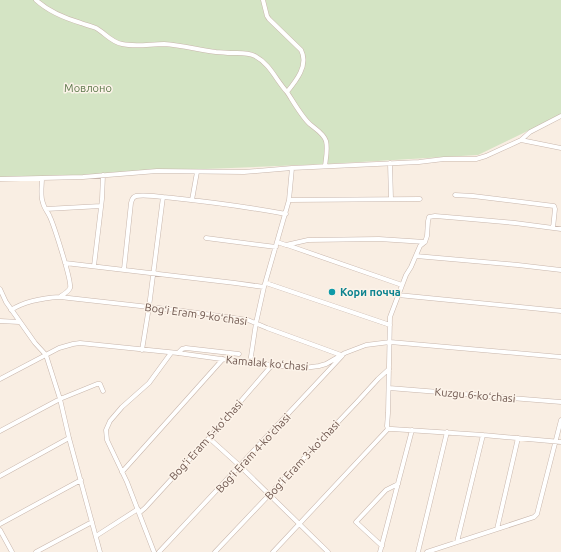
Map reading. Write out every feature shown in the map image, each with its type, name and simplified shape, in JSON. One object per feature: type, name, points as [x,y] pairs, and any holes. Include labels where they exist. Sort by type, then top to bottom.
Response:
[{"type":"street","points":[[36,0],[44,8],[94,27],[115,42],[121,44],[164,44],[214,52],[246,53],[253,55],[267,65],[306,120],[325,138],[327,147],[325,166]]},
{"type":"street","points":[[263,0],[269,19],[304,54],[304,64],[300,74],[287,92]]},
{"type":"street","points":[[0,179],[103,175],[157,170],[244,172],[476,158],[486,156],[521,140],[530,132],[561,116]]},
{"type":"street","points":[[521,140],[561,148]]},
{"type":"street","points":[[554,146],[561,143]]},
{"type":"street","points":[[390,163],[391,199]]},
{"type":"street","name":"Bogʻi Eram 9-koʻchasi","points":[[11,310],[18,305],[32,301],[51,297],[60,297],[248,320],[256,324],[265,285],[286,214],[292,168]]},
{"type":"street","points":[[192,200],[197,172]]},
{"type":"street","points":[[94,266],[103,175]]},
{"type":"street","points":[[42,178],[42,200],[55,229],[70,287],[67,292],[60,297]]},
{"type":"street","points":[[455,195],[554,206],[553,228]]},
{"type":"street","points":[[124,269],[132,200],[138,196],[192,200],[286,214]]},
{"type":"street","points":[[142,350],[163,197]]},
{"type":"street","points":[[289,200],[420,199]]},
{"type":"street","points":[[46,209],[101,206]]},
{"type":"street","points":[[388,429],[390,317],[402,285],[420,246],[425,242],[429,217],[437,216],[515,223],[561,229]]},
{"type":"street","points":[[206,238],[276,247]]},
{"type":"street","points":[[286,245],[308,240],[380,239],[425,242]]},
{"type":"street","points":[[277,242],[402,285]]},
{"type":"street","points":[[416,256],[561,270]]},
{"type":"street","points":[[65,263],[265,285],[390,325]]},
{"type":"street","points":[[0,289],[6,302],[19,322],[46,355],[60,399],[100,552]]},
{"type":"street","points":[[398,295],[561,311]]},
{"type":"street","points":[[0,321],[19,322]]},
{"type":"street","points":[[250,363],[256,324],[343,354]]},
{"type":"street","name":"Kamalak koʻchasi","points":[[0,379],[46,355],[66,346],[80,343],[304,368],[326,364],[343,354],[366,345],[390,342],[561,357]]},
{"type":"street","points":[[178,353],[182,349],[186,348],[239,354]]},
{"type":"street","points":[[154,552],[122,472],[107,440],[106,430],[110,421],[122,407],[149,383],[171,353]]},
{"type":"street","name":"Bogʻi Eram 4-koʻchasi","points":[[160,552],[343,354]]},
{"type":"street","points":[[122,472],[224,359]]},
{"type":"street","name":"Bogʻi Eram 5-koʻchasi","points":[[96,536],[145,508],[209,438],[272,365]]},
{"type":"street","name":"Bogʻi Eram 3-koʻchasi","points":[[215,552],[389,369]]},
{"type":"street","points":[[0,430],[60,399],[97,384],[100,384],[103,391]]},
{"type":"street","name":"Kuzgu 6-koʻchasi","points":[[389,388],[561,402]]},
{"type":"street","points":[[427,552],[534,517],[537,514],[559,442],[561,420]]},
{"type":"street","points":[[273,552],[388,429],[447,432],[559,442]]},
{"type":"street","points":[[380,552],[412,430]]},
{"type":"street","points":[[418,552],[447,432]]},
{"type":"street","points":[[457,542],[483,435]]},
{"type":"street","points":[[0,476],[69,438]]},
{"type":"street","points":[[209,438],[269,494],[327,552]]},
{"type":"street","points":[[497,529],[518,438]]},
{"type":"street","points":[[0,524],[81,480]]},
{"type":"street","points":[[382,546],[356,522],[386,490],[398,484]]},
{"type":"street","points":[[36,552],[92,522]]},
{"type":"street","points":[[0,530],[12,552]]},
{"type":"green space","name":"Мовлоно","points":[[0,0],[561,0],[561,114],[478,155],[327,164],[130,172],[93,177],[0,180]]},
{"type":"place","name":"Кори почча","points":[[332,292]]}]
